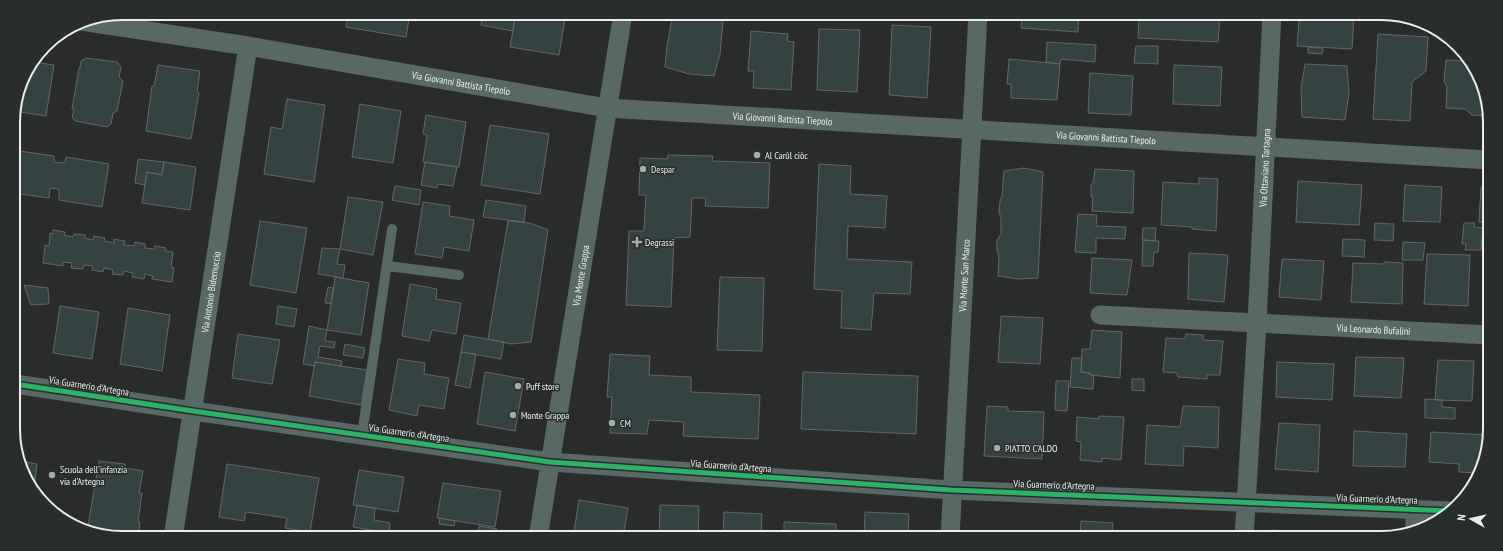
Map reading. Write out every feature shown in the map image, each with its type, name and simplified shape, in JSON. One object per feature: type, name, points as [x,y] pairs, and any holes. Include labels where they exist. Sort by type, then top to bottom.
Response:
[{"type":"street","name":"Via Monte Grappa","points":[[539,531],[622,20]]},
{"type":"street","name":"Via Monte San Marco","points":[[950,531],[951,490],[978,20]]},
{"type":"street","name":"Via Ottaviano Tartagna","points":[[1244,531],[1257,323],[1272,20]]},
{"type":"street","name":"Via Giovanni Battista Tiepolo","points":[[96,23],[248,46],[607,108],[1483,160]]},
{"type":"street","name":"Via Antonio Bidernuccio","points":[[174,531],[248,46]]},
{"type":"street","points":[[1100,315],[1257,323]]},
{"type":"street","name":"Via Leonardo Bufalini","points":[[1257,323],[1483,335]]},
{"type":"street","name":"Via Guarnerio d'Artegna","points":[[20,385],[550,462],[951,490],[1246,502],[1415,519],[1437,514]]},
{"type":"lane","name":"Via Guarnerio d'Artegna","points":[[362,435],[392,229]]},
{"type":"lane","points":[[387,266],[459,275]]},
{"type":"building","points":[[347,20],[409,20],[406,37],[346,27]]},
{"type":"building","points":[[482,20],[515,20],[513,31],[481,25]]},
{"type":"building","points":[[515,20],[565,20],[559,55],[510,47]]},
{"type":"building","points":[[672,20],[723,21],[720,54],[714,76],[689,74],[665,67]]},
{"type":"building","points":[[1022,20],[1079,20],[1078,32],[1021,28]]},
{"type":"building","points":[[1139,20],[1220,20],[1218,42],[1138,38]]},
{"type":"building","points":[[1354,20],[1352,49],[1297,46],[1299,21]]},
{"type":"building","points":[[892,25],[931,27],[927,98],[889,95]]},
{"type":"building","points":[[819,29],[860,30],[857,92],[817,90]]},
{"type":"building","points":[[751,31],[788,34],[787,41],[794,42],[791,90],[753,88],[754,71],[748,71]]},
{"type":"building","points":[[1378,34],[1428,37],[1426,71],[1412,82],[1410,121],[1373,119]]},
{"type":"building","points":[[1047,42],[1096,45],[1095,62],[1061,59],[1060,64],[1046,62]]},
{"type":"building","points":[[1136,46],[1158,46],[1158,64],[1134,63]]},
{"type":"building","points":[[1308,47],[1323,48],[1322,54],[1308,53]]},
{"type":"building","points":[[86,58],[117,62],[121,67],[119,77],[123,81],[117,111],[113,113],[111,124],[107,127],[75,121],[72,117],[79,68],[81,61]]},
{"type":"building","points":[[1009,59],[1060,64],[1057,100],[1011,98],[1011,84],[1007,84]]},
{"type":"building","points":[[1446,60],[1463,61],[1478,89],[1483,116],[1472,115],[1465,109],[1446,108],[1447,87],[1444,81]]},
{"type":"building","points":[[39,63],[54,65],[46,116],[21,112],[23,96]]},
{"type":"building","points":[[1305,64],[1347,66],[1349,94],[1345,120],[1302,117],[1301,88]]},
{"type":"building","points":[[158,65],[200,71],[197,92],[199,93],[191,139],[146,131],[152,86],[154,86]]},
{"type":"building","points":[[1174,65],[1222,67],[1220,106],[1173,104]]},
{"type":"building","points":[[1090,73],[1133,76],[1131,115],[1088,113]]},
{"type":"building","points":[[287,99],[325,105],[314,182],[264,174],[271,127],[282,129]]},
{"type":"building","points":[[360,104],[401,111],[393,163],[352,157]]},
{"type":"building","points":[[426,115],[466,122],[459,167],[423,162],[427,135],[423,134]]},
{"type":"building","points":[[490,125],[549,134],[540,194],[481,185]]},
{"type":"building","points":[[20,151],[54,156],[54,162],[65,163],[66,157],[109,164],[102,207],[59,200],[59,189],[50,188],[49,198],[20,194]]},
{"type":"building","points":[[668,155],[713,156],[712,161],[770,163],[768,208],[705,206],[706,198],[692,198],[690,237],[674,238],[671,307],[626,305],[629,231],[644,231],[646,195],[639,195],[640,158],[667,159]]},
{"type":"building","points":[[138,159],[164,162],[162,175],[147,172],[145,185],[135,183]]},
{"type":"building","points":[[164,162],[196,167],[190,210],[142,203],[147,172],[162,175]]},
{"type":"building","points":[[425,162],[457,167],[453,186],[438,184],[437,188],[421,185]]},
{"type":"building","points":[[819,164],[851,166],[850,194],[887,196],[885,228],[848,226],[847,259],[912,262],[910,294],[874,293],[871,330],[841,328],[842,291],[814,289]]},
{"type":"building","points":[[1024,168],[1043,172],[1038,278],[1018,279],[998,276],[999,256],[997,250],[997,240],[1001,234],[1001,219],[999,211],[1004,171]]},
{"type":"building","points":[[1095,169],[1134,171],[1133,213],[1092,211],[1093,197],[1091,197],[1091,184],[1093,184]]},
{"type":"building","points":[[1199,178],[1218,179],[1216,231],[1192,229],[1192,227],[1161,225],[1163,182],[1199,184]]},
{"type":"building","points":[[1298,181],[1362,185],[1359,225],[1296,222]]},
{"type":"building","points":[[1405,185],[1442,187],[1440,222],[1403,221]]},
{"type":"building","points":[[395,186],[421,190],[419,205],[392,200]]},
{"type":"building","points":[[1481,187],[1483,187],[1483,222],[1479,222]]},
{"type":"building","points":[[348,197],[383,202],[373,255],[340,249]]},
{"type":"building","points":[[486,200],[526,206],[524,222],[483,217]]},
{"type":"building","points":[[423,202],[450,206],[449,216],[474,220],[469,251],[444,247],[442,258],[415,254]]},
{"type":"building","points":[[1078,214],[1097,215],[1096,226],[1126,227],[1125,239],[1096,238],[1096,253],[1075,252]]},
{"type":"building","points":[[260,221],[307,228],[296,293],[250,285]]},
{"type":"building","points":[[508,221],[530,223],[548,230],[531,342],[511,344],[488,339]]},
{"type":"building","points":[[1375,223],[1394,224],[1393,241],[1374,240]]},
{"type":"building","points":[[1464,223],[1475,223],[1474,227],[1483,228],[1481,250],[1465,250],[1466,244],[1462,244]]},
{"type":"building","points":[[1143,228],[1156,228],[1155,241],[1142,240]]},
{"type":"building","points":[[53,230],[65,232],[64,235],[73,237],[74,234],[85,235],[85,238],[93,240],[94,236],[105,238],[104,241],[114,243],[114,239],[125,241],[124,245],[134,246],[135,242],[145,244],[145,248],[154,249],[155,246],[166,248],[165,251],[173,252],[171,267],[174,268],[172,282],[152,279],[153,276],[145,274],[144,279],[132,277],[133,273],[124,271],[123,275],[112,274],[113,270],[104,268],[103,272],[92,270],[93,266],[84,265],[83,269],[71,268],[72,263],[63,262],[63,266],[43,263],[45,245],[49,246],[50,233],[53,234]]},
{"type":"building","points":[[1343,239],[1365,240],[1364,257],[1342,256]]},
{"type":"building","points":[[1143,240],[1159,241],[1158,252],[1154,252],[1153,266],[1142,266]]},
{"type":"building","points":[[1403,242],[1425,243],[1423,260],[1402,260]]},
{"type":"building","points":[[322,248],[340,249],[337,264],[345,265],[343,278],[318,274]]},
{"type":"building","points":[[1189,253],[1228,255],[1224,302],[1188,299]]},
{"type":"building","points":[[1427,254],[1470,255],[1468,306],[1424,304]]},
{"type":"building","points":[[1092,258],[1132,260],[1127,295],[1090,293]]},
{"type":"building","points":[[1282,259],[1324,261],[1321,300],[1279,297]]},
{"type":"building","points":[[1384,262],[1403,263],[1402,304],[1351,302],[1353,263],[1384,264]]},
{"type":"building","points":[[335,277],[369,283],[361,335],[327,330]]},
{"type":"building","points":[[720,277],[764,278],[762,351],[717,350]]},
{"type":"building","points":[[410,284],[437,289],[436,299],[461,303],[456,334],[432,330],[429,341],[402,336]]},
{"type":"building","points":[[24,285],[48,288],[49,304],[31,305]]},
{"type":"building","points":[[328,287],[334,288],[331,304],[325,303]]},
{"type":"building","points":[[60,306],[99,312],[92,359],[53,353]]},
{"type":"building","points":[[278,306],[297,309],[294,327],[276,324]]},
{"type":"building","points":[[128,308],[170,315],[162,371],[120,364]]},
{"type":"building","points":[[1001,316],[1043,318],[1040,364],[998,362]]},
{"type":"building","points":[[309,326],[327,330],[325,341],[335,342],[334,348],[320,346],[318,357],[342,361],[341,366],[315,362],[314,366],[303,364]]},
{"type":"building","points":[[1092,330],[1122,332],[1120,378],[1090,375],[1090,373],[1081,372],[1082,349],[1090,349]]},
{"type":"building","points":[[238,334],[280,340],[272,384],[232,378]]},
{"type":"building","points":[[1186,334],[1203,335],[1203,340],[1223,341],[1220,375],[1207,375],[1207,379],[1178,377],[1177,373],[1163,372],[1166,338],[1185,339]]},
{"type":"building","points":[[464,335],[504,342],[501,359],[461,352]]},
{"type":"building","points":[[345,344],[365,348],[363,358],[343,355]]},
{"type":"building","points":[[461,352],[476,354],[470,388],[455,385]]},
{"type":"building","points":[[610,354],[650,356],[649,375],[691,377],[691,392],[760,395],[758,439],[683,436],[684,422],[649,420],[647,434],[610,433],[612,397],[607,397]]},
{"type":"building","points":[[1356,357],[1404,358],[1401,398],[1354,396]]},
{"type":"building","points":[[1072,358],[1082,358],[1081,372],[1094,375],[1093,389],[1070,387]]},
{"type":"building","points":[[398,359],[425,363],[424,374],[449,378],[444,409],[419,405],[417,416],[389,410]]},
{"type":"building","points":[[1438,360],[1474,361],[1472,401],[1435,400]]},
{"type":"building","points":[[315,362],[367,370],[361,405],[309,396]]},
{"type":"building","points":[[1277,362],[1334,364],[1332,400],[1276,397]]},
{"type":"building","points":[[485,372],[524,379],[515,431],[477,424]]},
{"type":"building","points":[[803,372],[918,376],[916,434],[801,429]]},
{"type":"building","points":[[1132,379],[1144,379],[1144,391],[1132,390]]},
{"type":"building","points":[[1056,381],[1069,381],[1067,411],[1055,410]]},
{"type":"building","points":[[1425,399],[1442,400],[1442,407],[1455,408],[1455,419],[1425,418]]},
{"type":"building","points":[[987,406],[1008,407],[1008,411],[1044,412],[1042,459],[984,456]]},
{"type":"building","points":[[1183,406],[1219,407],[1218,448],[1184,446],[1183,466],[1145,464],[1147,425],[1180,427]]},
{"type":"building","points":[[1099,416],[1124,417],[1121,460],[1102,458],[1102,462],[1080,460],[1081,442],[1076,441],[1077,417],[1099,419]]},
{"type":"building","points":[[1279,423],[1320,425],[1318,472],[1275,469]]},
{"type":"building","points":[[1354,431],[1407,434],[1405,467],[1353,466]]},
{"type":"building","points":[[1431,432],[1483,435],[1478,462],[1473,473],[1459,472],[1459,464],[1429,462]]},
{"type":"building","points":[[99,461],[125,464],[125,468],[143,471],[139,493],[142,493],[138,522],[140,522],[139,531],[109,530],[88,526]]},
{"type":"building","points":[[25,462],[37,464],[35,482]]},
{"type":"building","points":[[227,464],[319,478],[310,531],[285,528],[287,518],[246,512],[244,521],[219,517]]},
{"type":"building","points":[[359,470],[404,477],[398,512],[353,505]]},
{"type":"building","points":[[443,483],[501,491],[495,527],[437,518]]},
{"type":"building","points":[[579,500],[628,508],[624,531],[574,531]]},
{"type":"building","points":[[357,505],[375,508],[374,520],[390,523],[389,531],[377,531],[353,527]]},
{"type":"building","points":[[660,505],[699,506],[698,531],[659,531]]},
{"type":"building","points":[[724,512],[762,514],[761,531],[723,531]]},
{"type":"building","points":[[865,512],[909,514],[908,531],[864,531]]},
{"type":"building","points":[[440,518],[455,521],[454,526],[439,524]]},
{"type":"building","points":[[1081,521],[1113,523],[1112,531],[1080,531]]},
{"type":"building","points":[[784,522],[836,524],[836,531],[784,531]]},
{"type":"building","points":[[479,526],[497,529],[497,531],[478,531]]},
{"type":"cycle path","points":[[20,385],[550,462],[951,490],[1442,511]]},
{"type":"place","name":"Al Carûl ciòc","points":[[757,155]]},
{"type":"place","name":"Despar","points":[[643,169]]},
{"type":"place","name":"Degrassi","points":[[637,242]]},
{"type":"place","name":"Puff store","points":[[518,386]]},
{"type":"place","name":"Monte Grappa","points":[[513,415]]},
{"type":"place","name":"CM","points":[[612,423]]},
{"type":"place","name":"PIATTO C'ALDO","points":[[997,448]]},
{"type":"place","name":"Scuola dell'infanzia via d'Artegna","points":[[52,475]]}]
